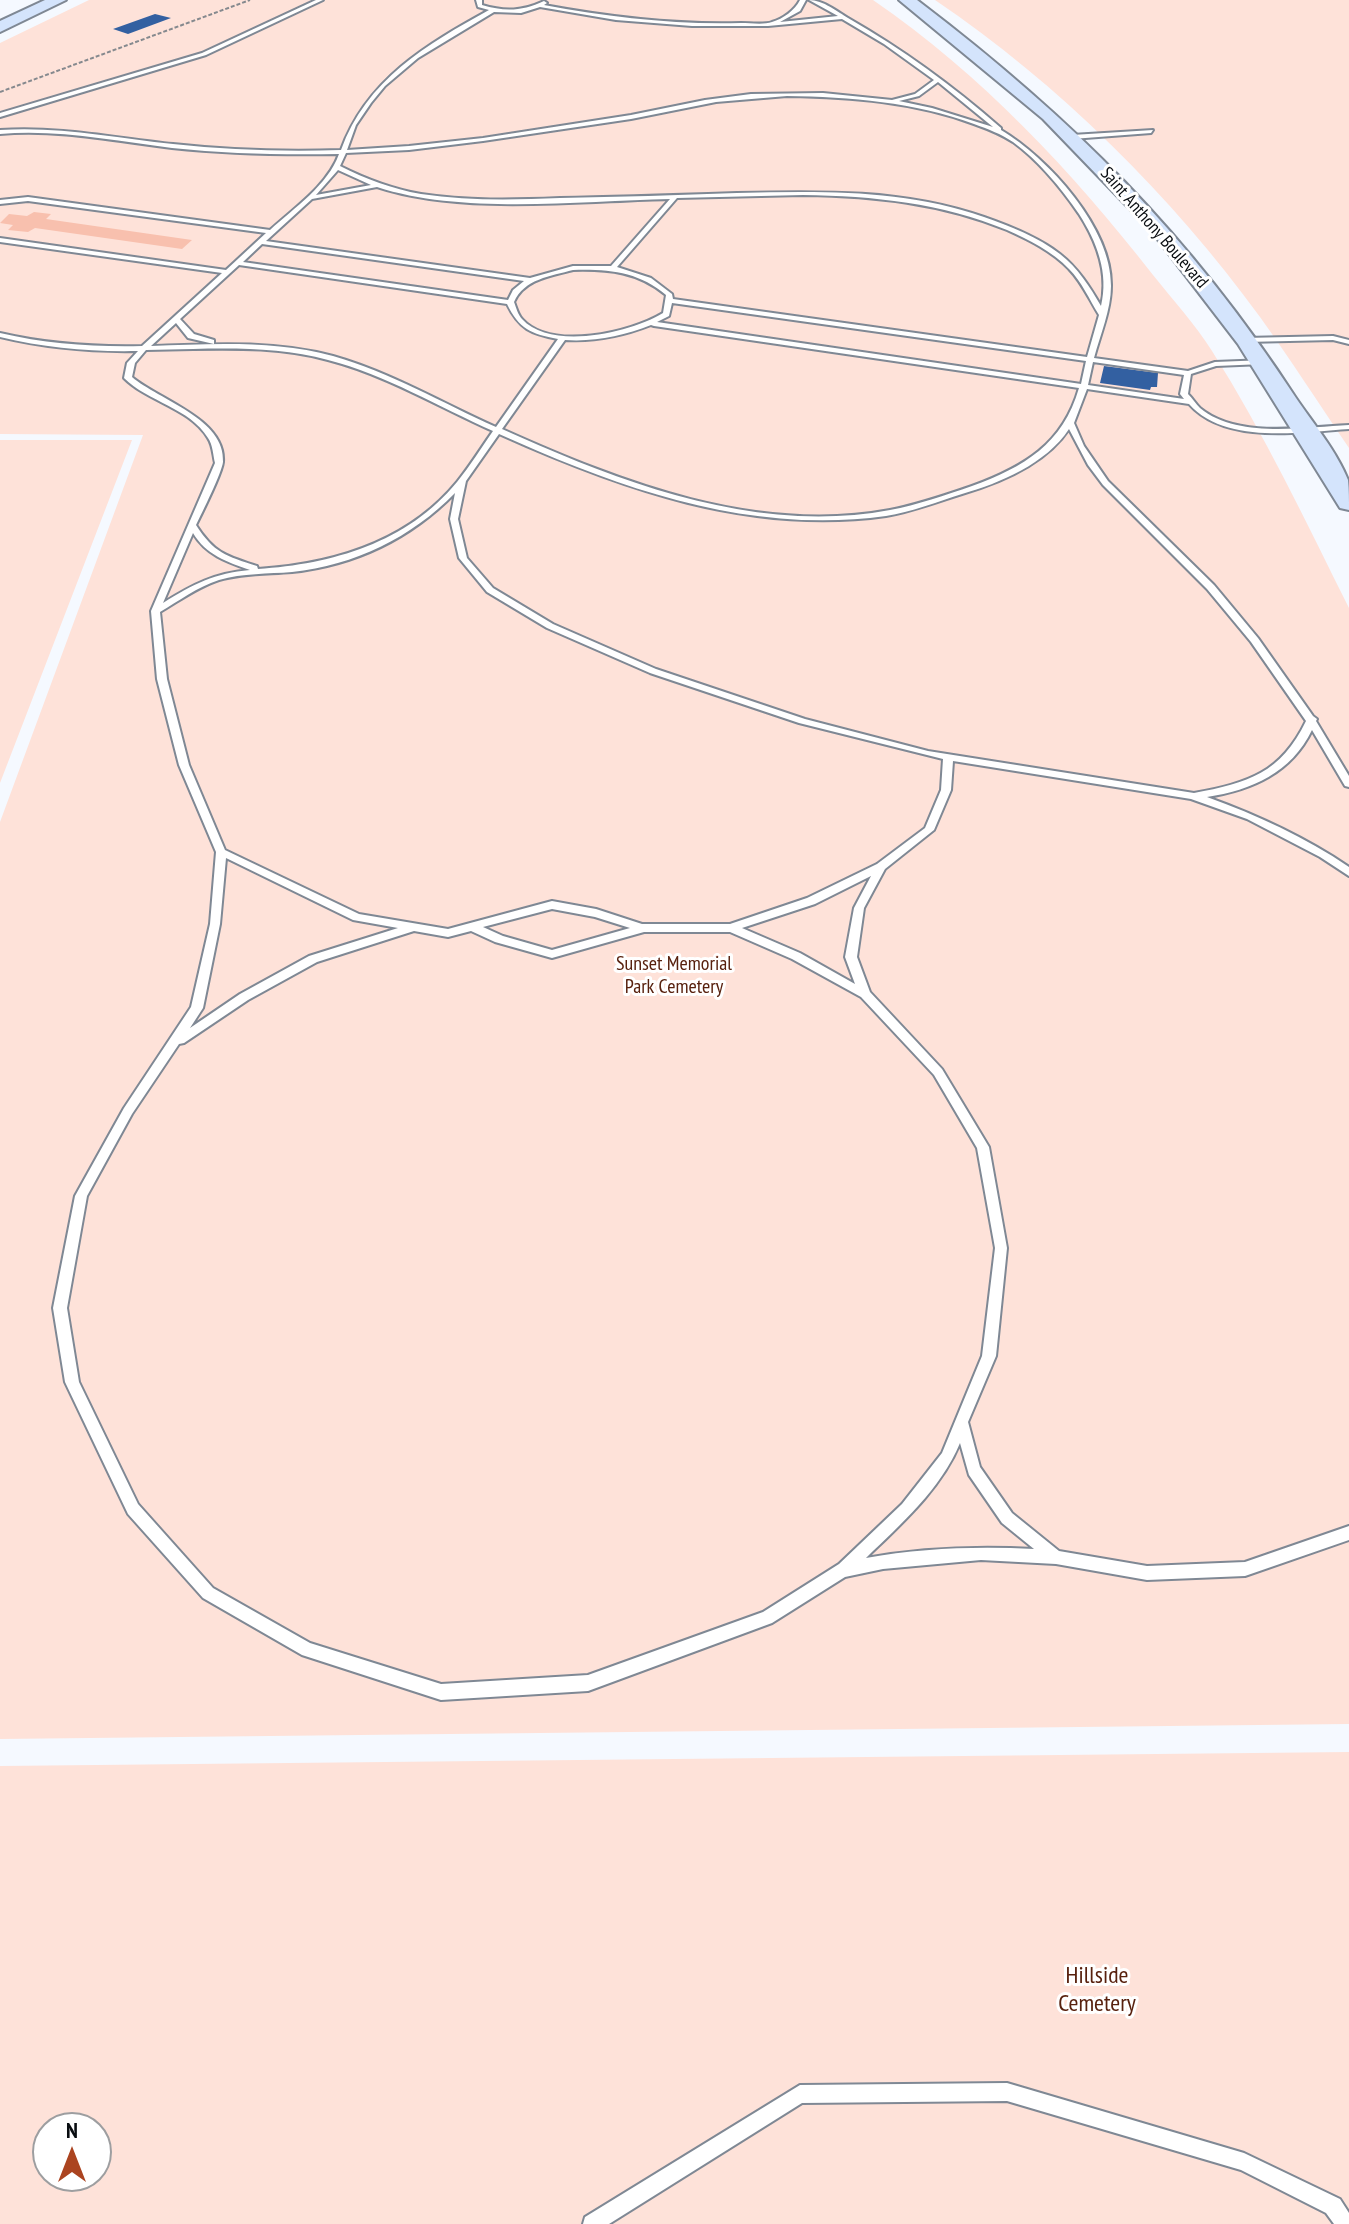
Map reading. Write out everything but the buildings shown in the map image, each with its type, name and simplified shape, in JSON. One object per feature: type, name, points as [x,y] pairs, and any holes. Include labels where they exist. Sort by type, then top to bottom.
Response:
[{"type":"street","points":[[0,14],[30,0]]},
{"type":"street","points":[[0,27],[58,0]]},
{"type":"street","name":"Saint Anthony Boulevard","points":[[907,0],[1013,83],[1128,192],[1263,362],[1349,503]]},
{"type":"lane","points":[[0,115],[204,54],[320,0]]},
{"type":"lane","points":[[479,0],[480,6],[492,11],[508,12],[542,3],[671,26],[756,27],[845,17]]},
{"type":"lane","points":[[756,27],[790,15],[798,10],[803,0]]},
{"type":"lane","points":[[0,335],[61,348],[143,349],[218,344],[311,353],[373,373],[500,431],[627,483],[708,507],[795,519],[889,513],[969,490],[1042,454],[1070,423],[1084,385],[1109,285],[1105,257],[1092,227],[1061,187],[1005,133],[939,79],[845,17],[812,0]]},
{"type":"lane","points":[[492,11],[412,59],[375,94],[355,122],[337,167],[273,232],[143,349],[131,363],[128,378],[145,394],[182,411],[212,438],[219,463],[194,527],[155,611],[162,679],[184,765],[221,852],[215,924],[197,1008],[128,1111],[81,1196],[60,1308],[72,1382],[133,1509],[208,1593],[307,1650],[441,1692],[588,1683],[767,1618],[842,1570],[907,1509],[947,1457],[989,1356],[1001,1248],[983,1147],[938,1072],[865,994],[796,956],[731,928]]},
{"type":"lane","points":[[0,132],[61,130],[177,147],[252,152],[344,152],[506,136],[716,100],[775,95],[899,101],[917,95],[939,79]]},
{"type":"lane","points":[[880,100],[941,113],[1005,133]]},
{"type":"lane","points":[[1072,137],[1151,131]]},
{"type":"lane","points":[[337,167],[378,186]]},
{"type":"lane","points":[[310,197],[336,190],[378,186],[475,200],[847,192],[935,204],[1030,238],[1067,260],[1085,279],[1101,313]]},
{"type":"lane","points":[[613,268],[675,197]]},
{"type":"lane","points":[[0,202],[28,199],[273,232]]},
{"type":"lane","points":[[0,240],[510,302]]},
{"type":"lane","points":[[262,242],[530,280]]},
{"type":"lane","points":[[671,301],[666,314],[654,324],[609,338],[548,334],[521,322],[512,312],[510,302],[515,291],[530,280],[573,268],[613,268],[654,280],[671,301],[1188,373],[1215,364],[1263,362]]},
{"type":"lane","points":[[176,319],[191,336],[218,344]]},
{"type":"lane","points":[[654,324],[1189,402]]},
{"type":"lane","points":[[155,611],[205,582],[257,569],[300,568],[354,554],[395,539],[430,516],[462,481],[500,431],[564,336]]},
{"type":"lane","points":[[1245,340],[1333,338],[1349,342]]},
{"type":"lane","points":[[1188,373],[1184,394],[1195,412],[1223,425],[1271,430],[1349,427]]},
{"type":"lane","points":[[1070,423],[1083,455],[1114,495],[1187,562],[1253,640],[1312,719],[1349,784]]},
{"type":"lane","points":[[462,481],[454,519],[463,558],[490,590],[550,626],[653,671],[802,721],[948,757],[1193,796],[1251,817],[1324,855],[1349,872]]},
{"type":"lane","points":[[194,527],[199,541],[225,559],[257,569]]},
{"type":"lane","points":[[1193,796],[1231,791],[1273,773],[1302,744],[1312,719]]},
{"type":"lane","points":[[472,927],[499,939],[552,954],[642,928],[731,928],[811,901],[881,867],[929,830],[946,790],[948,757]]},
{"type":"lane","points":[[221,852],[357,917],[412,927],[448,933],[552,905],[596,913],[642,928]]},
{"type":"lane","points":[[865,994],[851,957],[859,908],[881,867]]},
{"type":"lane","points":[[174,1044],[244,997],[313,959],[412,927]]},
{"type":"lane","points":[[961,1421],[974,1470],[1007,1518],[1056,1557]]},
{"type":"lane","points":[[842,1570],[883,1562],[981,1553],[1056,1557],[1147,1573],[1245,1569],[1349,1533]]},
{"type":"lane","points":[[592,2224],[800,2094],[991,2092],[1007,2092],[1244,2162],[1333,2206],[1345,2224]]},
{"type":"path","points":[[0,92],[250,0]]},
{"type":"green space","name":"Sunset Memorial Park Cemetery","points":[[89,0],[873,0],[951,60],[1024,127],[1122,236],[1198,331],[1267,446],[1349,608],[1349,1724],[0,1739],[0,822],[143,435],[0,434],[0,43]]},
{"type":"green space","points":[[935,0],[1349,0],[1349,448],[1260,317],[1190,228],[1069,105],[1026,68]]},
{"type":"green space","points":[[0,440],[132,440],[0,783]]},
{"type":"green space","name":"Hillside Cemetery","points":[[1349,1752],[1349,2224],[0,2224],[0,1766]]},
{"type":"shaded area","points":[[34,212],[51,214],[46,219],[192,240],[182,249],[35,228],[28,232],[8,230],[13,225],[0,223],[9,214],[27,216]]}]
